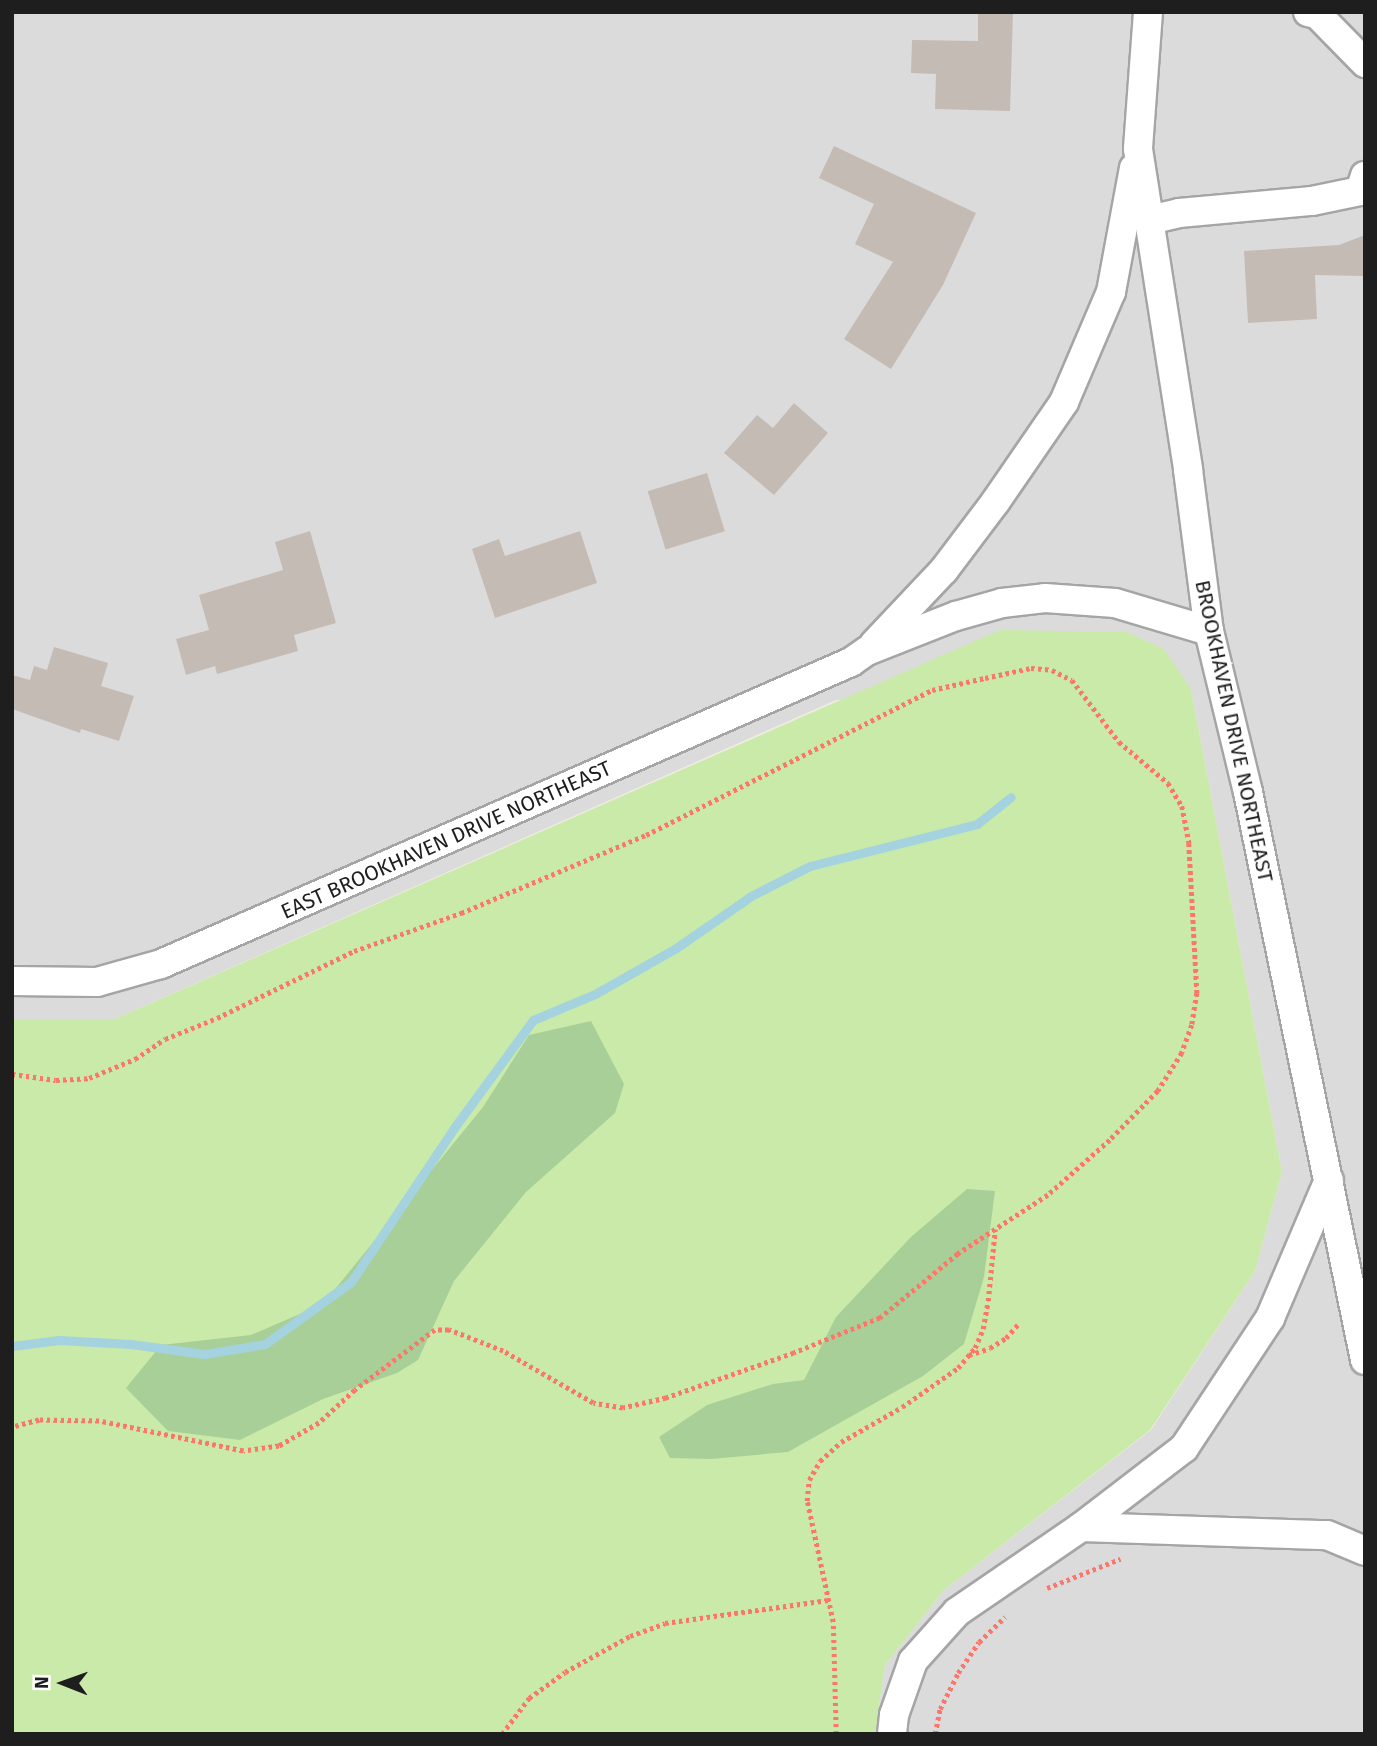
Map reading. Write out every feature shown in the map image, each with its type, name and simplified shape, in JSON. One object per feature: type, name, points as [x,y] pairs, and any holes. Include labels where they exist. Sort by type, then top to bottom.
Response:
[{"type":"street","name":"BROOKHAVEN DRIVE NORTHEAST","points":[[1148,12],[1138,149],[1188,470],[1209,631],[1248,792],[1365,1360]]},
{"type":"street","points":[[1308,12],[1317,14],[1365,63]]},
{"type":"street","name":"EAST BROOKHAVEN DRIVE NORTHEAST","points":[[12,981],[97,982],[161,964],[851,662],[867,651],[944,570],[996,501],[1064,402],[1111,292],[1138,149]]},
{"type":"street","points":[[1149,220],[1179,213],[1250,208],[1348,194],[1360,191],[1365,176]]},
{"type":"street","name":"EAST BROOKHAVEN DRIVE NORTHEAST","points":[[867,651],[956,615],[1002,603],[1045,598],[1115,603],[1209,631]]},
{"type":"street","points":[[892,1734],[894,1715],[913,1661],[957,1612],[1082,1527],[1184,1448],[1270,1318],[1329,1180]]},
{"type":"street","points":[[1082,1527],[1327,1535],[1365,1551]]},
{"type":"path","points":[[12,1074],[56,1080],[89,1077],[135,1059],[164,1039],[217,1018],[354,951],[461,913],[646,835],[932,690],[1031,668],[1052,670],[1072,680],[1119,742],[1168,783],[1182,806],[1189,843],[1197,993],[1192,1025],[1182,1053],[1158,1091],[1110,1140],[1048,1195],[958,1254],[880,1318],[794,1353],[679,1394],[623,1408],[593,1403],[503,1351],[449,1330],[435,1330],[355,1390],[319,1423],[279,1446],[243,1451],[99,1421],[39,1420],[12,1427]]},
{"type":"path","points":[[836,1734],[834,1622],[807,1501],[809,1480],[820,1461],[841,1442],[924,1392],[958,1368],[968,1356],[983,1329],[995,1228]]},
{"type":"path","points":[[968,1356],[990,1348],[1006,1338],[1019,1323]]},
{"type":"path","points":[[1042,1590],[1130,1555]]},
{"type":"path","points":[[502,1734],[529,1698],[565,1672],[630,1636],[677,1620],[828,1600]]},
{"type":"path","points":[[935,1734],[940,1709],[958,1673],[979,1642],[1011,1613]]},
{"type":"shaded area","points":[[12,12],[1365,12],[1365,1734],[875,1734],[885,1665],[944,1590],[1151,1430],[1255,1271],[1282,1172],[1191,689],[836,700],[115,1019],[12,1019]]},
{"type":"green space","points":[[1000,630],[1126,632],[1164,649],[1191,689],[1282,1172],[1255,1271],[1150,1430],[944,1590],[885,1665],[875,1734],[12,1734],[12,1019],[115,1019]]},
{"type":"green space","points":[[591,1021],[624,1084],[615,1113],[526,1192],[454,1281],[418,1360],[397,1373],[323,1399],[240,1440],[168,1431],[126,1388],[161,1345],[251,1335],[323,1304],[483,1107],[529,1035]]},
{"type":"green space","points":[[967,1189],[995,1191],[984,1277],[964,1344],[923,1376],[788,1452],[711,1459],[670,1458],[659,1437],[707,1405],[773,1384],[804,1380],[836,1317],[911,1237]]},
{"type":"building","points":[[978,12],[1013,12],[1010,111],[935,109],[936,74],[911,73],[912,40],[978,41]]},
{"type":"building","points":[[834,146],[976,213],[943,285],[891,369],[844,339],[893,262],[855,244],[874,204],[819,178]]},
{"type":"building","points":[[1365,235],[1365,276],[1315,275],[1317,319],[1248,323],[1244,251],[1339,245]]},
{"type":"building","points":[[794,403],[828,433],[774,495],[724,453],[757,415],[773,428]]},
{"type":"building","points":[[707,473],[725,531],[666,549],[648,491]]},
{"type":"building","points":[[310,531],[336,623],[294,635],[298,651],[217,674],[215,666],[186,675],[176,639],[209,630],[199,595],[283,570],[275,542]]},
{"type":"building","points":[[580,531],[597,583],[495,618],[472,549],[499,539],[505,556]]},
{"type":"building","points":[[54,647],[108,663],[101,686],[134,696],[119,741],[81,729],[80,733],[12,709],[12,675],[30,680],[34,666],[47,670]]},
{"type":"waterway","points":[[12,1346],[59,1340],[131,1344],[204,1354],[265,1344],[351,1282],[454,1128],[533,1020],[595,994],[676,948],[751,896],[810,866],[977,824],[1011,797]]}]
